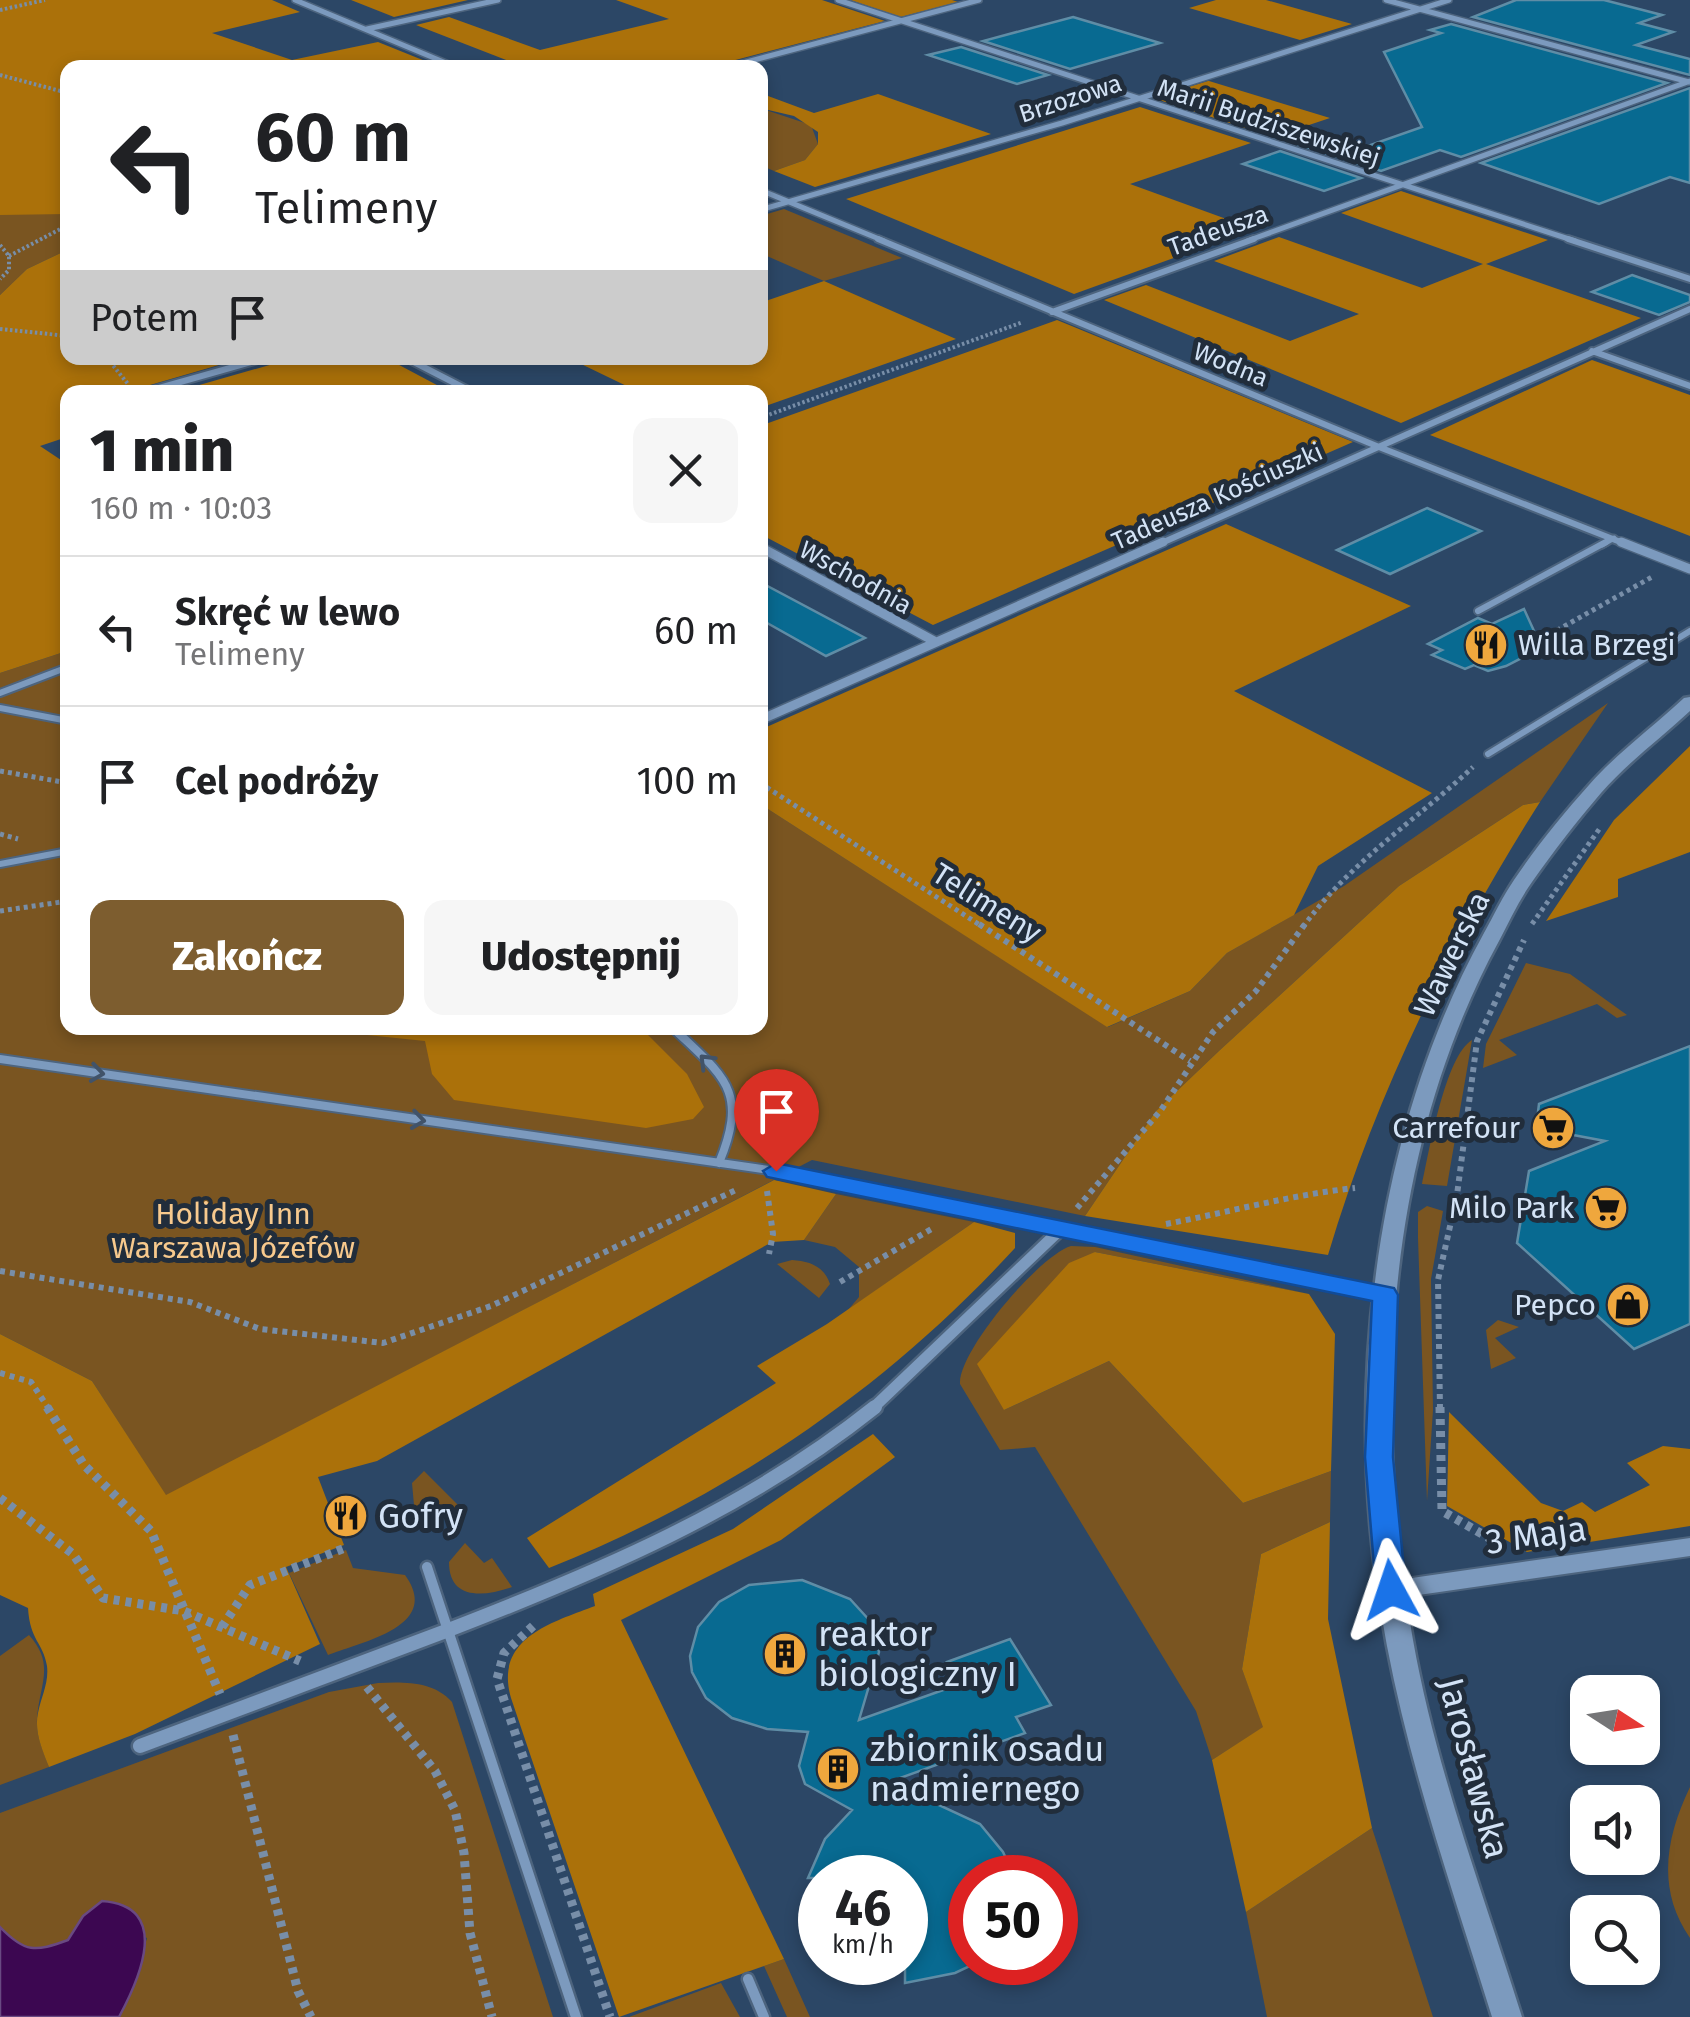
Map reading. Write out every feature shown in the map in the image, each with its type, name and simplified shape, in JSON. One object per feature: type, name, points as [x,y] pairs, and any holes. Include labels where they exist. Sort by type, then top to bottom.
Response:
[{"type":"main road","name":"Wawerska","points":[[1385,1295],[1397,1187],[1425,1083],[1501,916],[1577,805],[1629,751],[1690,702]]},
{"type":"main road","name":"Jarosławska","points":[[1385,1295],[1379,1457],[1391,1590],[1426,1756],[1507,2017]]},
{"type":"street","points":[[295,0],[439,60]]},
{"type":"street","points":[[366,30],[498,0]]},
{"type":"street","name":"Marii Budziszewskiej","points":[[838,0],[1690,279]]},
{"type":"street","points":[[754,60],[979,0]]},
{"type":"street","points":[[1386,0],[1690,82]]},
{"type":"street","name":"Brzozowa","points":[[768,208],[1448,0]]},
{"type":"street","name":"Tadeusza","points":[[1052,312],[1398,184],[1690,82]]},
{"type":"street","name":"Wodna","points":[[768,193],[1379,447],[1690,569]]},
{"type":"street","name":"Tadeusza Kościuszki","points":[[768,716],[1690,310]]},
{"type":"street","points":[[1592,351],[1690,386]]},
{"type":"street","points":[[170,385],[240,365]]},
{"type":"street","points":[[420,365],[458,385]]},
{"type":"street","name":"Wschodnia","points":[[768,551],[934,641]]},
{"type":"street","points":[[776,1171],[1385,1295]]},
{"type":"street","points":[[140,1746],[597,1573],[686,1533],[808,1458],[894,1394],[951,1343],[1061,1230]]},
{"type":"street","name":"3 Maja","points":[[1391,1590],[1690,1546]]},
{"type":"lane","points":[[1478,611],[1614,538]]},
{"type":"lane","points":[[1488,754],[1690,631]]},
{"type":"lane","points":[[0,692],[60,670]]},
{"type":"lane","points":[[0,708],[60,719]]},
{"type":"lane","points":[[0,864],[60,853]]},
{"type":"lane","points":[[680,1035],[730,1086],[738,1104],[735,1128],[719,1163]]},
{"type":"lane","points":[[0,1060],[776,1171]]},
{"type":"lane","points":[[428,1567],[576,2017]]},
{"type":"lane","points":[[748,1979],[764,2017]]},
{"type":"path","points":[[0,10],[45,0]]},
{"type":"path","points":[[0,75],[60,91]]},
{"type":"path","points":[[9,256],[60,228]]},
{"type":"path","points":[[0,244],[9,256],[9,270],[0,279]]},
{"type":"path","points":[[768,415],[1052,312]]},
{"type":"path","points":[[0,330],[60,335]]},
{"type":"path","points":[[112,365],[129,385]]},
{"type":"path","points":[[1536,642],[1656,575]]},
{"type":"path","points":[[1061,1230],[1161,1110],[1190,1061],[1213,1032],[1256,991],[1320,902],[1380,842],[1414,820],[1488,754]]},
{"type":"path","points":[[0,771],[60,782]]},
{"type":"path","name":"Telimeny","points":[[768,788],[1190,1061]]},
{"type":"path","points":[[1504,1546],[1442,1511],[1438,1280],[1458,1195],[1477,1042],[1530,926],[1610,814]]},
{"type":"path","points":[[0,911],[60,903]]},
{"type":"path","points":[[0,1271],[190,1302],[260,1329],[382,1343],[491,1306],[744,1186],[758,1171],[766,1187],[773,1234],[769,1254]]},
{"type":"path","points":[[1161,1224],[1248,1208],[1286,1194],[1355,1188]]},
{"type":"path","points":[[840,1282],[961,1209]]},
{"type":"path","points":[[0,1373],[31,1382],[84,1466],[151,1531],[228,1714],[298,1991],[312,2017]]},
{"type":"path","points":[[0,1498],[73,1554],[103,1598],[184,1611],[332,1674]]},
{"type":"path","points":[[222,1627],[250,1585],[345,1548]]},
{"type":"path","points":[[546,1618],[504,1653],[497,1679],[610,2017]]},
{"type":"path","points":[[350,1667],[420,1751],[454,1810],[464,1853],[470,1933],[492,2017]]},
{"type":"green space","points":[[768,111],[811,125],[818,144],[805,160],[774,171],[768,168]]},
{"type":"green space","points":[[784,209],[902,258],[824,281],[768,256],[768,214]]},
{"type":"green space","points":[[11,211],[60,214],[60,253],[27,269],[0,295],[0,215]]},
{"type":"green space","name":"Holiday Inn Warszawa Józefów","points":[[60,653],[60,1035],[768,1035],[768,809],[1108,1027],[1190,991],[1227,953],[1344,886],[1608,703],[1540,802],[1523,805],[1399,886],[1156,1111],[1085,1216],[812,1160],[166,1496],[92,1381],[0,1334],[0,673]]},
{"type":"green space","points":[[1526,963],[1570,974],[1627,1015],[1617,1018],[1597,1004],[1499,1040],[1517,1055],[1483,1068],[1486,1044]]},
{"type":"green space","points":[[1472,1040],[1447,1186],[1422,1184],[1446,1084],[1462,1049]]},
{"type":"green space","points":[[836,1194],[974,1222],[848,1310],[859,1297],[859,1267],[835,1247],[804,1240]]},
{"type":"green space","points":[[1427,1206],[1443,1211],[1431,1279],[1433,1410],[1427,1501],[1418,1212]]},
{"type":"green space","points":[[1071,1246],[1095,1247],[1309,1294],[1095,1252],[1004,1410],[1109,1361],[1243,1503],[1331,1471],[1330,1522],[1261,1554],[1242,1669],[1264,1727],[1212,1760],[1196,1711],[1035,1447],[1000,1450],[960,1384],[972,1350],[1003,1306],[1040,1267]]},
{"type":"green space","points":[[792,1260],[810,1263],[824,1273],[830,1284],[819,1298],[777,1264]]},
{"type":"green space","points":[[1498,1320],[1519,1327],[1495,1338],[1516,1358],[1491,1369],[1486,1330]]},
{"type":"green space","points":[[424,1471],[463,1510],[435,1516],[414,1505],[412,1483]]},
{"type":"green space","points":[[465,1543],[484,1563],[492,1558],[512,1587],[479,1594],[461,1589],[451,1574],[449,1562]]},
{"type":"green space","points":[[346,1550],[353,1568],[405,1575],[414,1593],[414,1607],[394,1629],[328,1655],[289,1573]]},
{"type":"green space","points":[[29,1635],[44,1666],[37,1725],[49,1767],[0,1785],[0,1656]]},
{"type":"green space","points":[[378,1683],[427,1686],[452,1702],[553,2017],[119,2017],[132,1992],[147,1938],[83,1916],[69,1940],[44,1949],[19,1947],[0,1927],[0,1813],[329,1692]]},
{"type":"green space","points":[[1690,1787],[1690,1938],[1672,1901],[1668,1863],[1675,1825]]},
{"type":"green space","points":[[1372,1828],[1433,2017],[1267,2017],[1246,1912]]},
{"type":"green space","points":[[784,1959],[810,2017],[787,2017],[764,1966]]},
{"type":"green space","points":[[721,1983],[740,2017],[629,2017]]},
{"type":"shaded area","points":[[0,0],[272,0],[300,12],[212,33],[292,60],[60,60],[60,214],[0,215]]},
{"type":"shaded area","points":[[351,0],[468,0],[394,17]]},
{"type":"shaded area","points":[[616,0],[822,0],[885,21],[736,60],[506,60],[416,25],[449,17],[540,50],[669,19]]},
{"type":"shaded area","points":[[850,0],[952,0],[958,2],[901,17]]},
{"type":"shaded area","points":[[1216,0],[1266,0],[1352,24],[1300,40],[1189,8]]},
{"type":"shaded area","points":[[378,42],[423,60],[292,60]]},
{"type":"shaded area","points":[[1208,81],[1330,118],[1273,137],[1153,98]]},
{"type":"shaded area","points":[[878,94],[991,134],[815,187],[774,171],[805,160],[818,144],[818,132],[794,116],[768,110],[768,96],[814,113]]},
{"type":"shaded area","points":[[1140,107],[1251,143],[1130,184],[1254,229],[1074,294],[846,199]]},
{"type":"shaded area","points":[[1401,191],[1548,240],[1486,264],[1641,318],[1401,423],[1104,300],[1146,285],[1290,341],[1359,314],[1214,261],[1279,237],[1422,288],[1483,264],[1341,213]]},
{"type":"shaded area","points":[[60,253],[60,365],[219,365],[150,385],[60,385],[60,439],[40,446],[60,459],[60,653],[0,673],[0,295],[27,269]]},
{"type":"shaded area","points":[[824,281],[956,339],[768,405],[768,385],[625,385],[583,365],[768,365],[768,300]]},
{"type":"shaded area","points":[[1057,320],[1353,442],[933,625],[768,538],[768,423]]},
{"type":"shaded area","points":[[1592,360],[1690,395],[1690,536],[1430,435]]},
{"type":"shaded area","points":[[270,365],[399,365],[437,385],[200,385]]},
{"type":"shaded area","points":[[1226,524],[1411,606],[1234,691],[1432,793],[1318,866],[1294,915],[1227,953],[1190,991],[1107,1027],[768,809],[768,726]]},
{"type":"shaded area","points":[[1690,746],[1690,852],[1618,879],[1618,897],[1546,921],[1614,820]]},
{"type":"shaded area","points":[[1540,802],[1476,910],[1418,1021],[1369,1136],[1328,1255],[1085,1216],[1156,1111],[1399,886],[1523,805]]},
{"type":"shaded area","points":[[367,1035],[648,1035],[687,1074],[704,1107],[693,1119],[646,1128],[454,1100],[432,1074],[425,1041]]},
{"type":"shaded area","points":[[774,1180],[836,1194],[804,1240],[772,1242],[377,1461],[318,1477],[344,1545],[286,1567],[320,1644],[135,1734],[49,1767],[37,1727],[47,1678],[45,1658],[31,1628],[28,1608],[0,1595],[0,1334],[92,1381],[166,1495]]},
{"type":"shaded area","points":[[974,1222],[1015,1233],[1015,1248],[965,1300],[857,1393],[741,1473],[679,1508],[549,1568],[527,1538],[776,1383],[757,1366],[827,1324]]},
{"type":"shaded area","points":[[1095,1252],[1309,1294],[1335,1334],[1331,1471],[1243,1503],[1109,1361],[1004,1410],[977,1364],[1069,1263]]},
{"type":"shaded area","points":[[1449,1412],[1541,1503],[1563,1511],[1582,1502],[1595,1512],[1650,1485],[1627,1463],[1663,1446],[1690,1449],[1690,1526],[1527,1552],[1447,1506]]},
{"type":"shaded area","points":[[873,1434],[895,1457],[781,1540],[621,1620],[784,1959],[619,2017],[511,1698],[511,1661],[530,1636],[595,1606],[593,1594],[733,1529]]},
{"type":"shaded area","points":[[1330,1522],[1328,1619],[1372,1828],[1246,1912],[1212,1760],[1263,1727],[1242,1669],[1261,1554]]},
{"type":"shaded area","points":[[102,1901],[124,1906],[137,1916],[144,1930],[141,1964],[119,2017],[0,2017],[0,1927],[24,1946],[47,1947],[68,1940],[83,1916]]},
{"type":"building","points":[[1516,0],[1604,0],[1662,15],[1639,23],[1673,32],[1636,45],[1690,59],[1690,75],[1473,17]]},
{"type":"building","points":[[1073,17],[1160,43],[1070,69],[983,41]]},
{"type":"building","points":[[1451,24],[1667,83],[1461,157],[1440,150],[1381,171],[1300,145],[1328,135],[1365,147],[1422,127],[1384,52],[1441,33],[1430,30]]},
{"type":"building","points":[[961,47],[1048,75],[1017,84],[928,55]]},
{"type":"building","points":[[1690,88],[1690,183],[1670,177],[1599,204],[1481,163]]},
{"type":"building","points":[[1280,151],[1361,178],[1324,191],[1243,164]]},
{"type":"building","points":[[1632,275],[1690,295],[1690,302],[1659,315],[1592,292]]},
{"type":"building","points":[[1427,508],[1481,531],[1390,574],[1337,550]]},
{"type":"building","points":[[768,586],[865,638],[826,656],[768,623]]},
{"type":"building","name":"Willa Brzegi","points":[[1524,609],[1535,633],[1526,637],[1545,646],[1506,666],[1488,671],[1474,665],[1465,669],[1432,655],[1442,650],[1428,644],[1478,618],[1492,624]]},
{"type":"building","name":"Milo Park","points":[[1690,1046],[1690,1324],[1634,1349],[1517,1243],[1529,1171],[1605,1141],[1536,1128],[1539,1104]]},
{"type":"building","points":[[802,1580],[850,1599],[871,1622],[879,1652],[859,1720],[960,1684],[947,1662],[1010,1639],[1051,1705],[1016,1717],[1025,1733],[889,1782],[980,1824],[1004,1855],[948,1855],[948,1974],[928,1978],[928,1855],[818,1855],[825,1839],[852,1810],[805,1784],[799,1766],[808,1732],[767,1729],[732,1718],[706,1698],[692,1672],[690,1656],[698,1627],[719,1602],[749,1585]]},
{"type":"place","name":"Willa Brzegi","points":[[1486,645]]},
{"type":"place","name":"Carrefour","points":[[1553,1128]]},
{"type":"place","name":"Milo Park","points":[[1606,1208]]},
{"type":"place","name":"Pepco","points":[[1628,1305]]},
{"type":"place","name":"Gofry","points":[[346,1516]]},
{"type":"place","name":"reaktor biologiczny I","points":[[785,1654]]},
{"type":"place","name":"zbiornik osadu nadmiernego","points":[[838,1769]]},
{"type":"route","points":[[776,1171],[1385,1295],[1379,1457],[1391,1590]]}]
